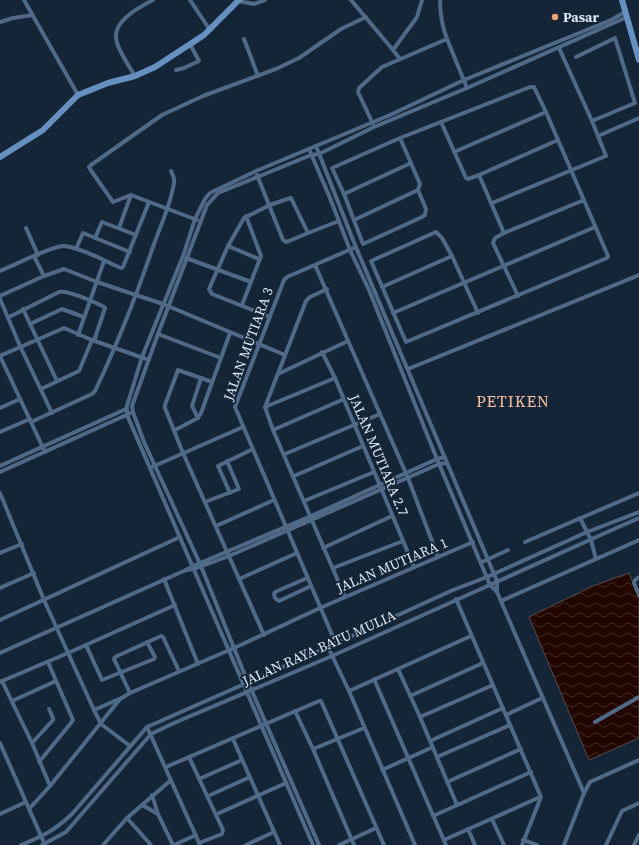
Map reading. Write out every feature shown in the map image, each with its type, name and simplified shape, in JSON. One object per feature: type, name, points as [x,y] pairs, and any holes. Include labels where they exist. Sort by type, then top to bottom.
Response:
[{"type":"main road","points":[[622,0],[639,60]]},
{"type":"main road","points":[[0,157],[43,130],[78,95],[136,76],[155,67],[210,30],[239,1]]},
{"type":"street","points":[[24,0],[78,95]]},
{"type":"street","points":[[136,76],[119,48],[115,35],[119,26],[129,15],[153,0]]},
{"type":"street","points":[[190,0],[210,30]]},
{"type":"street","points":[[239,1],[254,4],[265,0]]},
{"type":"street","points":[[351,0],[400,59]]},
{"type":"street","points":[[393,50],[417,17],[422,0]]},
{"type":"street","points":[[440,0],[440,14],[443,26],[467,88]]},
{"type":"street","points":[[0,22],[13,18],[33,15]]},
{"type":"street","points":[[319,845],[200,565],[126,415],[126,409],[142,357],[183,256],[195,219],[205,199],[210,193],[256,171],[308,149],[467,88],[559,48],[626,15]]},
{"type":"street","points":[[392,117],[464,80],[626,15]]},
{"type":"street","points":[[201,221],[131,195],[113,202],[89,167],[162,115],[203,96],[276,69],[299,58],[341,29],[366,17]]},
{"type":"street","points":[[576,57],[615,38],[635,103],[592,121]]},
{"type":"street","points":[[244,39],[258,76]]},
{"type":"street","points":[[373,125],[358,92],[359,88],[379,70],[400,59],[447,39]]},
{"type":"street","points":[[176,70],[184,68],[199,60],[190,44]]},
{"type":"street","points":[[492,203],[606,156],[559,48]]},
{"type":"street","points":[[400,138],[420,184],[418,190],[426,209],[425,215],[363,244],[344,194],[332,168],[400,138],[530,87],[534,88],[546,112],[608,256],[607,258],[478,313],[406,342],[371,261],[436,232],[452,256],[478,313]]},
{"type":"street","points":[[454,152],[546,112]]},
{"type":"street","points":[[598,136],[639,118]]},
{"type":"street","points":[[441,122],[466,178],[468,179],[558,140]]},
{"type":"street","points":[[313,845],[242,685],[180,537],[152,466],[132,406],[207,205],[214,195],[257,176],[311,155],[319,154],[373,125]]},
{"type":"street","points":[[316,146],[356,247],[497,581],[501,601],[584,793]]},
{"type":"street","points":[[308,149],[350,250],[369,290],[439,464],[488,576],[490,585],[498,592]]},
{"type":"street","points":[[344,194],[411,163]]},
{"type":"street","points":[[256,171],[283,240],[286,242],[339,221]]},
{"type":"street","points":[[0,432],[52,412],[94,393],[115,349],[136,295],[166,209],[174,183],[174,176],[171,172]]},
{"type":"street","points":[[479,175],[504,232]]},
{"type":"street","points":[[354,220],[418,190]]},
{"type":"street","points":[[119,228],[131,195]]},
{"type":"street","points":[[270,317],[210,292],[209,289],[217,269],[241,222],[246,216],[287,198],[292,199],[308,233]]},
{"type":"street","points":[[518,296],[493,243],[495,238],[504,232],[584,200]]},
{"type":"street","points":[[0,271],[36,255],[62,246],[76,249],[121,268],[123,267],[130,252],[149,202]]},
{"type":"street","points":[[242,306],[261,253],[246,216]]},
{"type":"street","points":[[95,238],[102,222],[136,234]]},
{"type":"street","points":[[393,313],[595,227]]},
{"type":"street","points":[[26,228],[44,276]]},
{"type":"street","points":[[76,249],[83,233],[130,252]]},
{"type":"street","points":[[228,246],[259,259]]},
{"type":"street","name":"JALAN MUTIARA 3","points":[[336,644],[242,427],[235,407],[285,278],[356,247]]},
{"type":"street","points":[[183,256],[187,259],[250,282]]},
{"type":"street","points":[[382,288],[452,256]]},
{"type":"street","points":[[78,335],[104,261]]},
{"type":"street","points":[[315,265],[406,473],[438,557]]},
{"type":"street","points":[[52,412],[20,346],[0,298],[44,276],[64,269],[97,282],[163,304],[285,355]]},
{"type":"street","points":[[408,369],[639,275]]},
{"type":"street","points":[[327,290],[307,299],[266,407],[273,430],[345,597]]},
{"type":"street","points":[[9,317],[61,291],[90,300],[105,308],[93,341],[79,371],[41,389]]},
{"type":"street","points":[[24,309],[58,381]]},
{"type":"street","points":[[30,324],[62,309],[84,317]]},
{"type":"street","points":[[45,452],[0,356],[64,328],[93,341],[149,360]]},
{"type":"street","points":[[175,430],[198,418],[203,409],[230,333]]},
{"type":"street","points":[[158,334],[221,358]]},
{"type":"street","points":[[278,374],[348,341]]},
{"type":"street","name":"JALAN MUTIARA 2.7","points":[[322,352],[344,399],[414,567]]},
{"type":"street","points":[[212,382],[178,370],[165,404],[167,414],[264,635]]},
{"type":"street","points":[[198,418],[192,406],[201,378]]},
{"type":"street","points":[[266,407],[335,378]]},
{"type":"street","points":[[1,406],[20,399]]},
{"type":"street","points":[[273,430],[344,399]]},
{"type":"street","points":[[0,466],[132,406]]},
{"type":"street","points":[[0,472],[133,412]]},
{"type":"street","points":[[284,454],[380,414]]},
{"type":"street","points":[[152,466],[242,427]]},
{"type":"street","points":[[294,476],[363,446]]},
{"type":"street","points":[[230,493],[218,466],[226,461],[253,450]]},
{"type":"street","points":[[312,518],[406,473],[445,457]]},
{"type":"street","points":[[205,502],[239,489],[226,461]]},
{"type":"street","points":[[0,653],[164,579],[228,554],[439,464],[447,463]]},
{"type":"street","points":[[304,501],[374,472]]},
{"type":"street","points":[[0,493],[44,600],[94,710],[102,724],[130,746]]},
{"type":"street","points":[[525,542],[639,493]]},
{"type":"street","points":[[216,526],[274,500]]},
{"type":"street","points":[[21,845],[57,828],[72,814],[147,727],[336,644],[453,590],[494,574],[587,532],[639,512]]},
{"type":"street","points":[[323,548],[392,516]]},
{"type":"street","points":[[580,518],[587,532],[596,559]]},
{"type":"street","name":"JALAN RAYA BATU MULIA","points":[[44,845],[66,832],[151,734],[332,656],[639,518]]},
{"type":"street","points":[[0,620],[180,537]]},
{"type":"street","points":[[501,601],[639,540]]},
{"type":"street","points":[[333,568],[402,541]]},
{"type":"street","name":"JALAN MUTIARA 1","points":[[94,710],[179,671],[264,635],[320,608],[473,542]]},
{"type":"street","points":[[0,553],[22,544]]},
{"type":"street","points":[[482,562],[508,550]]},
{"type":"street","points":[[239,579],[297,553]]},
{"type":"street","points":[[0,588],[34,573]]},
{"type":"street","points":[[639,577],[634,583],[639,595]]},
{"type":"street","points":[[307,578],[275,592],[275,598],[279,601],[311,586]]},
{"type":"street","points":[[164,579],[198,664]]},
{"type":"street","points":[[456,599],[531,772],[540,797],[522,845]]},
{"type":"street","points":[[50,786],[32,743],[1,681],[175,606]]},
{"type":"street","points":[[130,693],[114,659],[147,642],[162,636],[179,671]]},
{"type":"street","points":[[349,691],[471,636]]},
{"type":"street","points":[[86,645],[102,680],[154,659],[155,657],[147,642]]},
{"type":"street","points":[[328,647],[349,691],[415,845]]},
{"type":"street","points":[[39,762],[73,721],[48,662]]},
{"type":"street","points":[[410,696],[483,664]]},
{"type":"street","points":[[398,669],[457,805]]},
{"type":"street","points":[[374,679],[410,758],[446,845]]},
{"type":"street","points":[[12,701],[56,682]]},
{"type":"street","points":[[420,717],[493,685]]},
{"type":"street","points":[[595,722],[639,696]]},
{"type":"street","points":[[506,715],[542,698]]},
{"type":"street","points":[[29,809],[102,724],[120,699]]},
{"type":"street","points":[[166,767],[321,701],[384,845]]},
{"type":"street","points":[[430,741],[503,708]]},
{"type":"street","points":[[32,743],[53,720],[49,709]]},
{"type":"street","points":[[295,711],[354,845]]},
{"type":"street","points":[[437,757],[510,725]]},
{"type":"street","points":[[147,727],[200,844],[222,834],[223,828],[189,757]]},
{"type":"street","points":[[313,749],[364,728]]},
{"type":"street","points":[[233,739],[280,845]]},
{"type":"street","points":[[0,743],[44,845]]},
{"type":"street","points":[[382,770],[433,747]]},
{"type":"street","points":[[447,782],[521,749]]},
{"type":"street","points":[[200,779],[242,760]]},
{"type":"street","points":[[564,845],[584,793],[590,782],[639,760]]},
{"type":"street","points":[[433,816],[531,772]]},
{"type":"street","points":[[208,796],[250,777]]},
{"type":"street","points":[[103,845],[127,818],[171,780]]},
{"type":"street","points":[[217,814],[286,783]]},
{"type":"street","points":[[152,796],[158,814],[174,845],[196,835]]},
{"type":"street","points":[[444,840],[540,797]]},
{"type":"street","points":[[0,814],[26,802]]},
{"type":"street","points":[[606,845],[622,811],[639,803]]},
{"type":"street","points":[[142,805],[158,814]]},
{"type":"street","points":[[127,818],[151,845]]},
{"type":"street","points":[[492,819],[504,845]]},
{"type":"street","points":[[339,845],[376,828]]},
{"type":"street","points":[[468,829],[475,845]]},
{"type":"street","points":[[246,845],[274,832]]},
{"type":"street","points":[[634,845],[639,835]]},
{"type":"street","points":[[524,840],[537,845]]},
{"type":"water","points":[[629,573],[639,598],[639,738],[589,760],[529,617],[593,586]]},
{"type":"place","name":"Pasar","points":[[555,17]]},
{"type":"district","name":"PETIKEN","points":[[513,401]]}]
